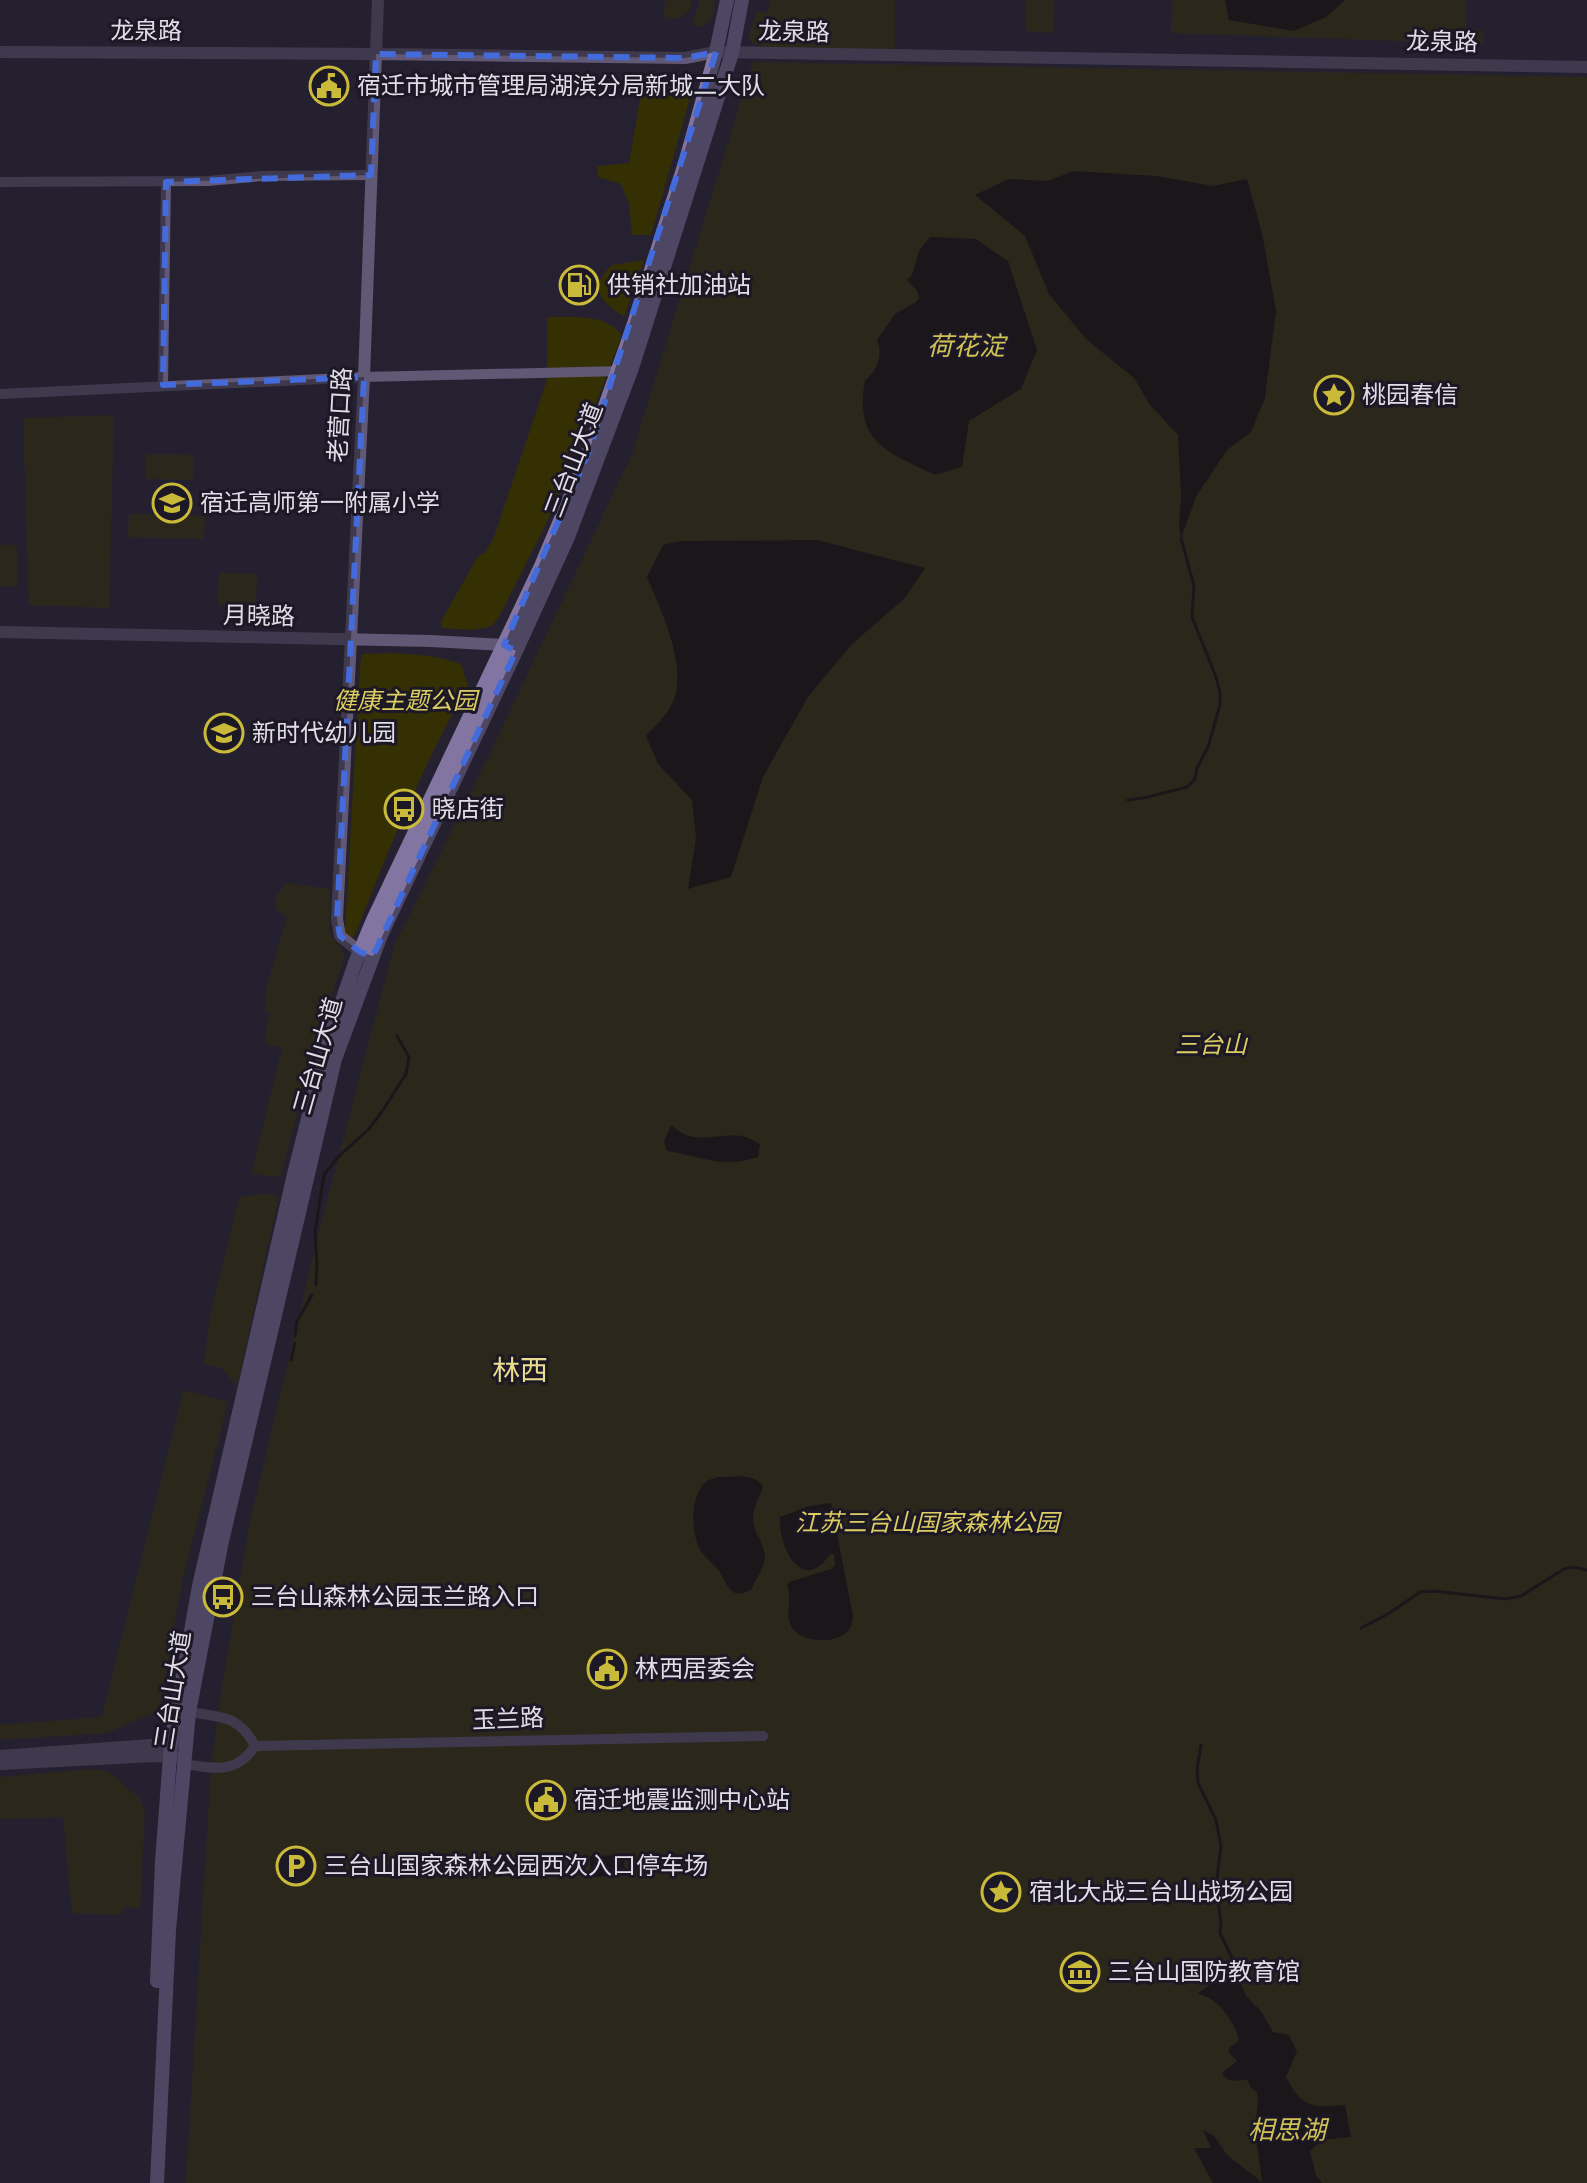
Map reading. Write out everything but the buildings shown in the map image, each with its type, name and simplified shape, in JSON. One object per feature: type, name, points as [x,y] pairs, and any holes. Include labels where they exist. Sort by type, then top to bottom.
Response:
[{"type":"main road","name":"三台山大道","points":[[149,2183],[162,1862],[201,1575],[325,1052],[366,954],[387,921],[510,648],[589,451],[686,160],[727,0]]},
{"type":"main road","name":"三台山大道","points":[[510,648],[568,537],[632,368],[732,53],[742,0]]},
{"type":"main road","name":"三台山大道","points":[[157,2183],[179,1753],[222,1541],[335,1059],[366,954]]},
{"type":"street","name":"老营口路","points":[[366,954],[340,936],[337,919],[364,377],[378,0]]},
{"type":"street","name":"龙泉路","points":[[0,52],[685,58],[716,52],[1587,67]]},
{"type":"street","points":[[0,182],[166,182],[263,176],[371,175]]},
{"type":"street","points":[[163,385],[166,182]]},
{"type":"street","points":[[0,394],[364,377],[616,373],[632,368]]},
{"type":"street","name":"月晓路","points":[[0,632],[431,641],[510,648]]},
{"type":"street","points":[[0,1756],[179,1753],[220,1769],[246,1760],[255,1746],[250,1736],[231,1719],[189,1712]]},
{"type":"street","name":"玉兰路","points":[[255,1746],[763,1736]]},
{"type":"street","points":[[0,1764],[179,1753]]},
{"type":"highlighted area","points":[[716,52],[589,451],[504,645],[516,651],[373,956],[360,952],[340,936],[337,919],[364,377],[163,385],[166,182],[371,175],[376,54],[685,58]]},
{"type":"green space","points":[[666,0],[692,0],[687,13],[671,19],[666,18],[663,8]]},
{"type":"green space","points":[[700,0],[714,0],[714,11],[707,23],[692,25]]},
{"type":"green space","points":[[770,0],[895,0],[895,50],[764,49],[748,38],[757,11],[767,13]]},
{"type":"green space","points":[[1025,0],[1054,0],[1053,33],[1025,31]]},
{"type":"green space","points":[[1172,0],[1225,0],[1229,20],[1326,17],[1345,0],[1466,0],[1466,27],[1484,31],[1484,44],[1171,33]]},
{"type":"green space","name":"江苏三台山国家森林公园","points":[[753,62],[1587,77],[1587,2183],[186,2183],[211,1767],[223,1680],[251,1517],[321,1224],[394,946],[491,751],[632,454]]},
{"type":"green space","points":[[644,76],[681,82],[688,88],[690,98],[651,235],[632,235],[629,204],[621,184],[598,177],[597,166],[629,163]]},
{"type":"green space","points":[[644,260],[624,317],[609,306],[600,294],[600,281],[612,265]]},
{"type":"green space","points":[[547,317],[597,320],[621,334],[620,340],[547,522],[500,615],[492,626],[472,630],[442,628],[441,621],[477,558],[486,551],[494,537],[547,379]]},
{"type":"green space","points":[[114,415],[109,608],[29,605],[23,418]]},
{"type":"green space","points":[[146,454],[194,455],[193,480],[146,479]]},
{"type":"green space","points":[[129,514],[205,516],[204,539],[128,537]]},
{"type":"green space","points":[[0,545],[17,547],[17,586],[0,586]]},
{"type":"green space","points":[[219,573],[257,574],[256,606],[218,605]]},
{"type":"green space","name":"健康主题公园","points":[[362,654],[427,656],[461,664],[468,686],[421,778],[354,937],[349,938],[345,933],[360,664]]},
{"type":"green space","points":[[287,883],[330,889],[329,933],[344,956],[278,1177],[251,1174],[282,1048],[265,1044],[269,1012],[265,1011],[267,985],[287,918],[276,909],[275,897]]},
{"type":"green space","points":[[279,1196],[237,1386],[221,1368],[204,1364],[209,1322],[239,1197]]},
{"type":"green space","points":[[184,1390],[228,1402],[182,1582],[160,1707],[156,1712],[107,1733],[0,1740],[0,1725],[102,1717]]},
{"type":"green space","points":[[95,1769],[114,1776],[138,1796],[145,1812],[140,1908],[122,1908],[121,1915],[72,1913],[63,1817],[0,1819],[0,1777]]},
{"type":"water","points":[[1225,0],[1345,0],[1326,17],[1294,31],[1229,20]]},
{"type":"water","points":[[1073,171],[1157,176],[1213,186],[1247,179],[1262,233],[1276,311],[1265,398],[1251,432],[1227,450],[1197,495],[1181,538],[1178,435],[1150,405],[1134,378],[1086,339],[1049,294],[1025,236],[975,195],[1009,179],[1048,181]]},
{"type":"water","name":"荷花淀","points":[[930,237],[976,239],[1008,261],[1037,350],[1021,389],[969,421],[962,467],[935,475],[888,451],[878,442],[864,418],[863,401],[865,380],[878,362],[877,340],[895,314],[919,298],[907,280],[912,275],[919,251]]},
{"type":"water","points":[[817,540],[925,568],[905,598],[852,644],[808,697],[763,777],[731,877],[688,889],[696,838],[692,800],[658,764],[646,736],[671,706],[677,676],[672,642],[647,577],[663,545],[681,541]]},
{"type":"water","points":[[671,1125],[688,1136],[746,1137],[760,1144],[758,1157],[724,1162],[667,1151],[664,1141]]},
{"type":"water","points":[[718,1477],[749,1477],[763,1487],[753,1517],[765,1559],[751,1590],[742,1593],[729,1588],[719,1571],[702,1553],[696,1538],[693,1519],[695,1501],[705,1482]]},
{"type":"water","points":[[831,1503],[853,1616],[851,1627],[845,1633],[822,1640],[805,1637],[793,1629],[788,1613],[787,1586],[789,1582],[831,1569],[835,1565],[834,1554],[830,1554],[820,1566],[810,1570],[801,1568],[788,1553],[783,1541],[780,1517],[809,1506]]},
{"type":"water","points":[[624,1855],[625,1876],[591,1877],[590,1856]]},
{"type":"water","name":"相思湖","points":[[1234,1962],[1247,1997],[1261,2011],[1273,2032],[1289,2035],[1297,2051],[1286,2077],[1297,2095],[1316,2106],[1345,2105],[1351,2137],[1322,2140],[1310,2151],[1316,2175],[1322,2183],[1213,2183],[1194,2148],[1211,2148],[1203,2130],[1214,2136],[1228,2156],[1262,2182],[1255,2130],[1257,2092],[1247,2080],[1229,2080],[1222,2073],[1237,2061],[1229,2053],[1229,2048],[1239,2041],[1237,2034],[1218,2005],[1197,1994],[1212,1983],[1210,1969],[1215,1966],[1223,1976]]},
{"type":"waterway","points":[[1128,800],[1187,787],[1195,779],[1220,705],[1216,677],[1192,617],[1194,586],[1181,538]]},
{"type":"waterway","points":[[316,1285],[315,1232],[324,1175],[339,1156],[369,1129],[406,1074],[409,1057],[397,1036]]},
{"type":"waterway","points":[[295,1336],[297,1321],[312,1295]]},
{"type":"waterway","points":[[291,1360],[295,1343]]},
{"type":"waterway","points":[[1361,1628],[1420,1592],[1505,1599],[1521,1596],[1564,1569],[1587,1570]]},
{"type":"waterway","points":[[1201,1745],[1198,1783],[1216,1820],[1221,1846],[1216,1887],[1220,1933],[1234,1962]]},
{"type":"place","name":"宿迁市城市管理局湖滨分局新城二大队","points":[[329,86]]},
{"type":"place","name":"供销社加油站","points":[[579,285]]},
{"type":"place","name":"桃园春信","points":[[1334,395]]},
{"type":"place","name":"宿迁高师第一附属小学","points":[[172,503]]},
{"type":"place","name":"新时代幼儿园","points":[[224,733]]},
{"type":"place","name":"晓店街","points":[[404,809]]},
{"type":"place","name":"三台山森林公园玉兰路入口","points":[[223,1597]]},
{"type":"place","name":"林西居委会","points":[[607,1669]]},
{"type":"place","name":"宿迁地震监测中心站","points":[[546,1800]]},
{"type":"place","name":"三台山国家森林公园西次入口停车场","points":[[296,1866]]},
{"type":"place","name":"宿北大战三台山战场公园","points":[[1001,1892]]},
{"type":"place","name":"三台山国防教育馆","points":[[1080,1972]]},
{"type":"district","name":"林西","points":[[520,1370]]},
{"type":"park label","name":"三台山","points":[[1211,1045]]}]
